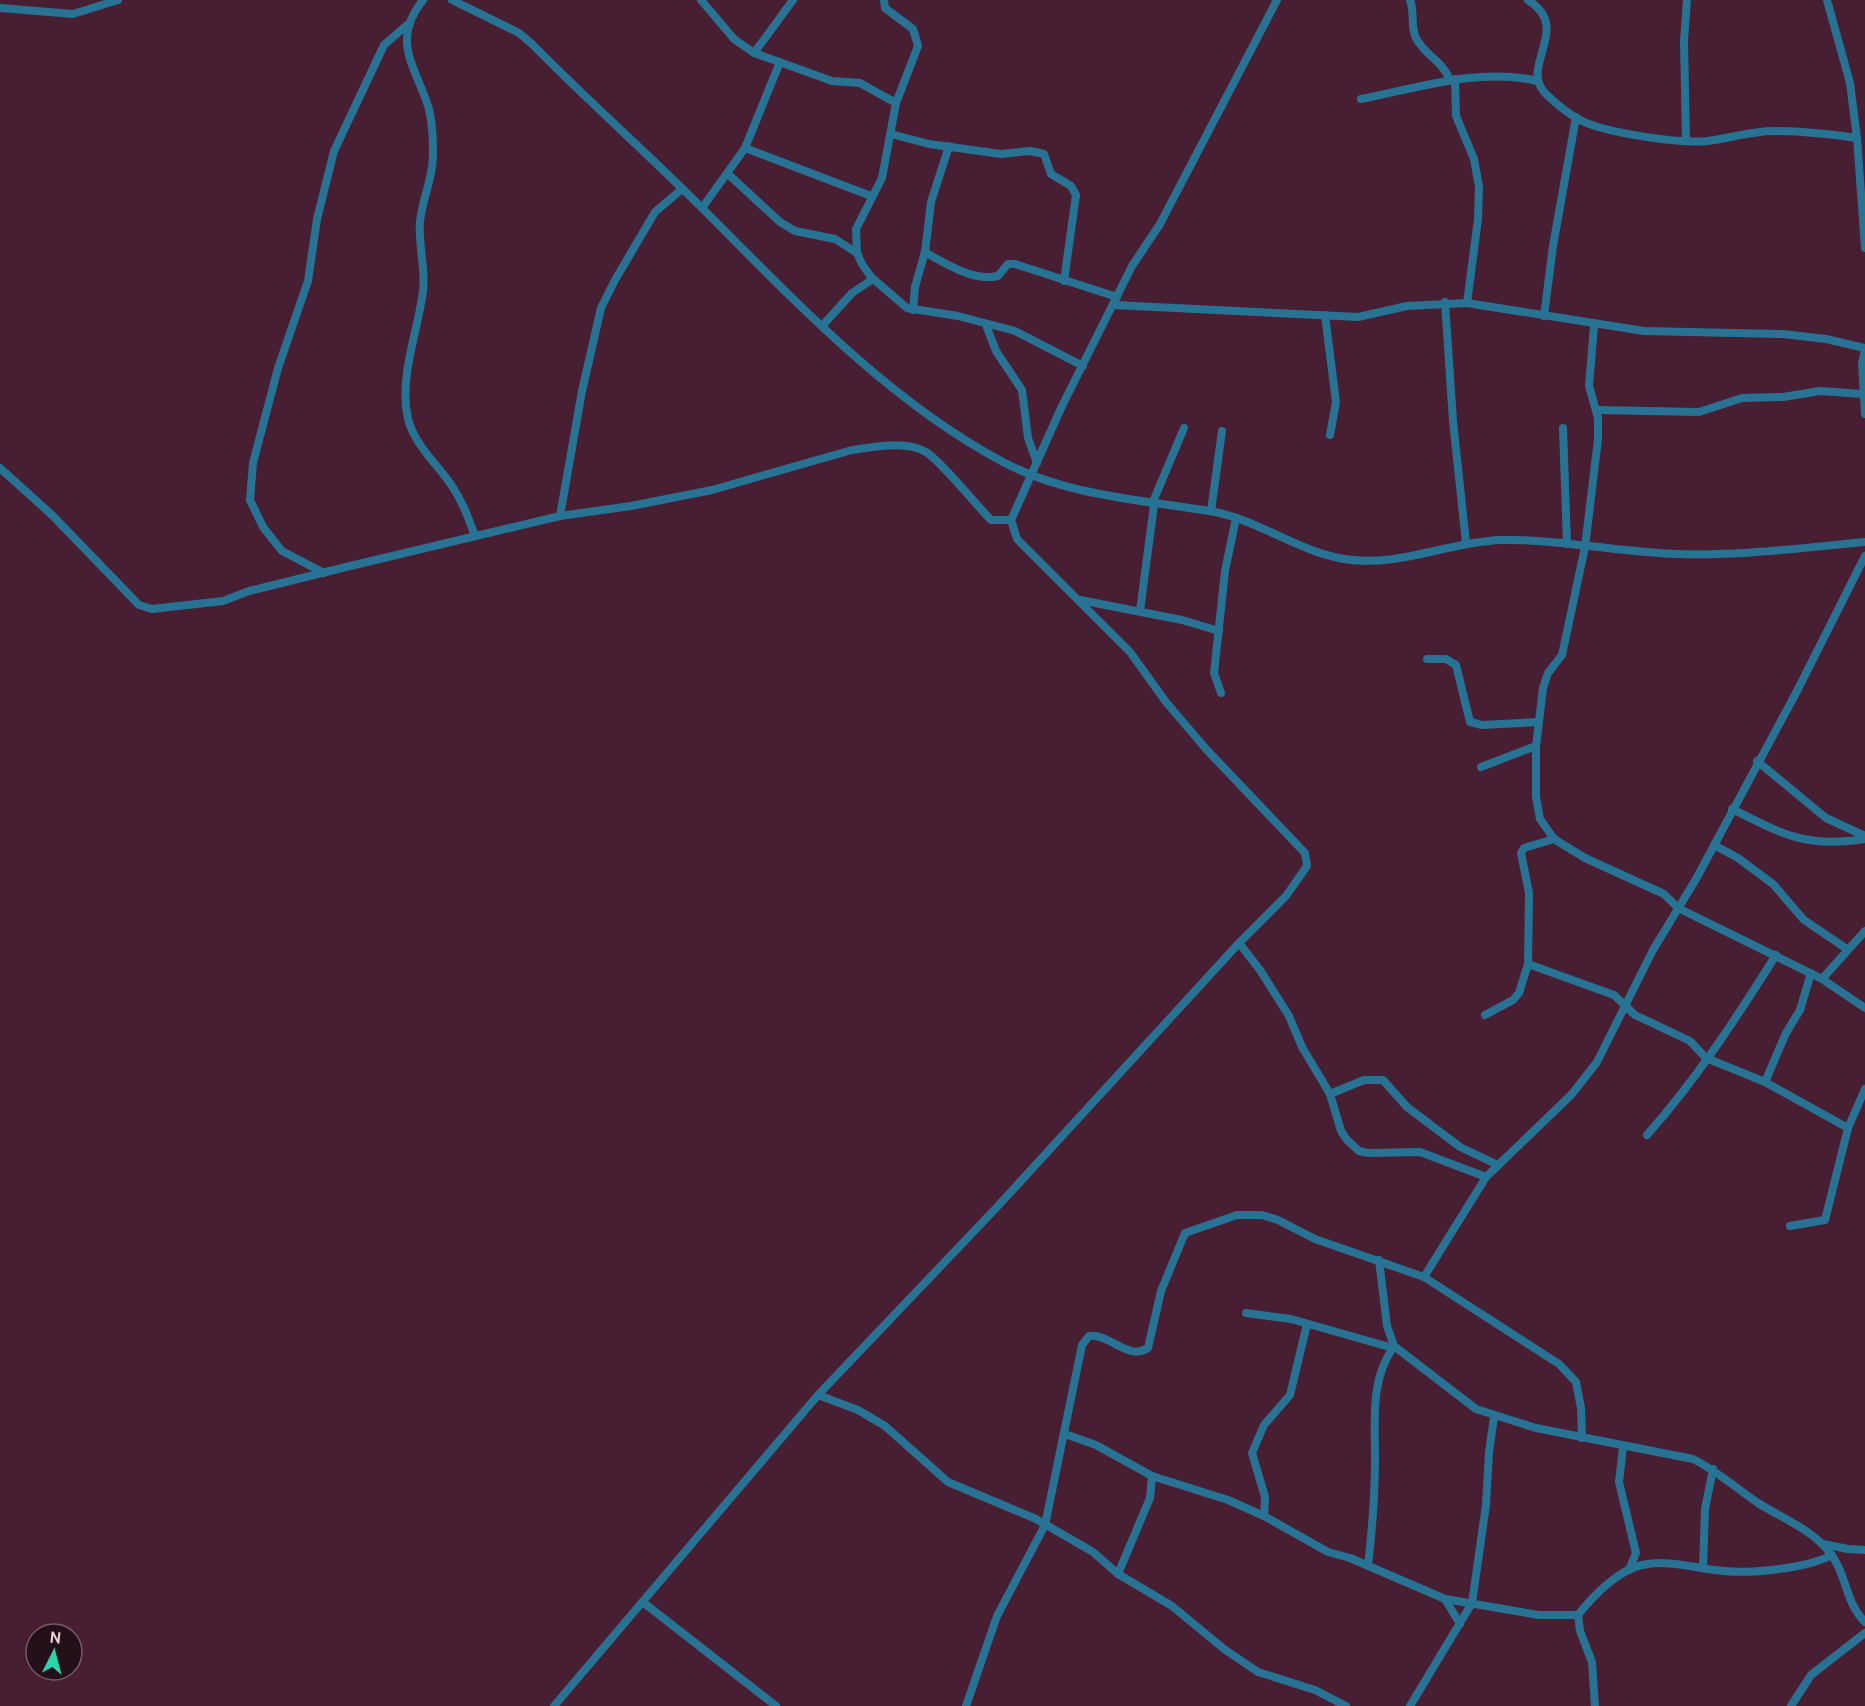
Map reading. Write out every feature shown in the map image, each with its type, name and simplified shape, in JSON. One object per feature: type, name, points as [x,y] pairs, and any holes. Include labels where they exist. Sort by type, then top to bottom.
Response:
[{"type":"street","points":[[0,8],[73,14],[118,0]]},
{"type":"street","points":[[324,573],[282,551],[263,527],[250,500],[253,463],[278,368],[308,280],[317,219],[334,151],[369,71],[384,45],[407,26],[423,0]]},
{"type":"street","points":[[452,0],[519,33],[851,353],[924,412],[1000,461],[1032,475],[1153,505],[1211,511],[1236,518],[1295,544],[1346,559],[1394,560],[1466,543],[1502,540],[1672,554],[1726,554],[1865,542]]},
{"type":"street","points":[[701,0],[734,39],[754,53],[832,81],[860,83],[896,103]]},
{"type":"street","points":[[754,53],[793,0]]},
{"type":"street","points":[[857,253],[856,229],[882,178],[896,103],[915,57],[917,37],[913,29],[885,8],[884,0]]},
{"type":"street","points":[[554,1706],[644,1603],[818,1395],[1028,1174],[1303,875],[1307,866],[1305,854],[1206,749],[1166,702],[1134,657],[1017,539],[1011,520],[1132,266],[1160,224],[1277,0]]},
{"type":"street","points":[[1410,0],[1413,31],[1417,41],[1441,63],[1452,80],[1456,116],[1474,159],[1479,187],[1478,219],[1467,303]]},
{"type":"street","points":[[1528,0],[1544,12]]},
{"type":"street","points":[[1545,0],[1546,42],[1538,67],[1538,81],[1545,93],[1576,117],[1595,126],[1626,133],[1686,141],[1707,141],[1749,132],[1775,131],[1857,138]]},
{"type":"street","points":[[1686,141],[1684,41],[1687,0]]},
{"type":"street","points":[[1827,0],[1850,83],[1857,138],[1865,248]]},
{"type":"street","points":[[407,26],[406,41],[410,57],[429,112],[433,154],[431,177],[420,223],[425,283],[408,374],[406,405],[417,441],[462,503],[475,536]]},
{"type":"street","points":[[702,208],[745,148],[780,62]]},
{"type":"street","points":[[1361,99],[1452,80],[1510,75],[1538,81]]},
{"type":"street","points":[[1544,316],[1553,246],[1576,117]]},
{"type":"street","points":[[891,134],[1001,154],[1030,151],[1044,154],[1051,174],[1071,186],[1076,195],[1064,281]]},
{"type":"street","points":[[913,310],[915,287],[925,252],[931,202],[949,146]]},
{"type":"street","points":[[745,148],[871,196]]},
{"type":"street","points":[[728,174],[780,222],[795,231],[835,239],[857,253],[873,279],[898,301],[913,310],[958,316],[1028,337],[1083,366]]},
{"type":"street","points":[[560,516],[582,392],[602,308],[615,280],[655,212],[682,189]]},
{"type":"street","points":[[925,252],[956,268],[980,276],[998,276],[1012,263],[1115,301],[1358,317],[1407,306],[1445,302],[1467,303],[1594,326],[1644,332],[1783,334],[1826,339],[1865,349],[1863,393],[1865,414]]},
{"type":"street","points":[[823,325],[852,293],[873,279]]},
{"type":"street","points":[[1445,302],[1453,421],[1466,543]]},
{"type":"street","points":[[1325,315],[1336,402],[1330,435]]},
{"type":"street","points":[[986,325],[996,351],[1022,390],[1028,438],[1038,463]]},
{"type":"street","points":[[1594,326],[1589,386],[1596,410],[1598,439],[1585,547],[1562,655],[1546,678],[1538,722],[1536,746],[1540,819],[1554,839],[1585,858],[1664,894],[1678,908],[1811,973],[1865,1008]]},
{"type":"street","points":[[1596,410],[1699,412],[1742,398],[1783,397],[1820,391],[1863,393]]},
{"type":"street","points":[[1140,611],[1153,505],[1184,428]]},
{"type":"street","points":[[1563,428],[1568,544]]},
{"type":"street","points":[[1211,511],[1222,430]]},
{"type":"street","points":[[0,468],[52,515],[139,605],[152,609],[223,601],[249,591],[560,516],[664,500],[744,482],[852,450],[896,446],[925,451],[991,520],[1011,520]]},
{"type":"street","points":[[1221,693],[1214,676],[1225,571],[1236,518]]},
{"type":"street","points":[[1424,1277],[1486,1177],[1586,1078],[1653,950],[1714,845],[1757,761],[1797,691],[1865,555]]},
{"type":"street","points":[[1080,600],[1140,611],[1219,631]]},
{"type":"street","points":[[1427,659],[1446,659],[1456,665],[1470,722],[1476,725],[1538,722]]},
{"type":"street","points":[[1481,767],[1536,746]]},
{"type":"street","points":[[1757,761],[1826,818],[1865,837]]},
{"type":"street","points":[[1732,809],[1785,835],[1802,840],[1832,844],[1865,837]]},
{"type":"street","points":[[1485,1015],[1513,1000],[1519,993],[1528,964],[1529,893],[1521,853],[1524,848],[1554,839]]},
{"type":"street","points":[[1714,845],[1738,858],[1773,884],[1804,920],[1847,949]]},
{"type":"street","points":[[1822,979],[1865,931]]},
{"type":"street","points":[[1239,943],[1277,997],[1302,1047],[1330,1094],[1341,1131],[1359,1151],[1381,1155],[1420,1152],[1486,1177]]},
{"type":"street","points":[[1647,1135],[1723,1036],[1776,955]]},
{"type":"street","points":[[1528,964],[1614,995],[1649,1023],[1690,1041],[1706,1058],[1765,1082],[1848,1128]]},
{"type":"street","points":[[1765,1082],[1800,1010],[1811,973]]},
{"type":"street","points":[[1330,1094],[1364,1080],[1383,1080],[1407,1107],[1460,1147],[1498,1165]]},
{"type":"street","points":[[1790,1226],[1825,1220],[1848,1128],[1865,1091]]},
{"type":"street","points":[[966,1706],[997,1616],[1045,1525],[1065,1434],[1071,1389],[1082,1345],[1089,1336],[1098,1335],[1127,1351],[1141,1352],[1148,1348],[1161,1291],[1185,1233],[1237,1215],[1263,1215],[1316,1239],[1424,1277],[1558,1364],[1576,1382],[1581,1408],[1582,1438]]},
{"type":"street","points":[[1368,1566],[1375,1469],[1375,1399],[1379,1372],[1394,1347],[1387,1326],[1379,1260]]},
{"type":"street","points":[[1246,1313],[1279,1316],[1394,1347],[1455,1395],[1494,1417],[1623,1447],[1693,1459],[1713,1469],[1822,1544],[1841,1570],[1854,1610],[1865,1622]]},
{"type":"street","points":[[1264,1516],[1265,1497],[1252,1453],[1264,1425],[1290,1395],[1306,1324]]},
{"type":"street","points":[[818,1395],[858,1410],[885,1426],[948,1482],[1045,1525],[1093,1552],[1118,1574],[1172,1606],[1224,1649],[1258,1672],[1315,1690],[1346,1706]]},
{"type":"street","points":[[1410,1706],[1472,1603],[1486,1505],[1489,1452],[1494,1417]]},
{"type":"street","points":[[1065,1434],[1096,1446],[1152,1476],[1228,1500],[1264,1516],[1328,1552],[1368,1566],[1445,1599],[1552,1616],[1578,1615]]},
{"type":"street","points":[[1623,1447],[1618,1482],[1636,1553],[1629,1570]]},
{"type":"street","points":[[1704,1568],[1705,1509],[1713,1469]]},
{"type":"street","points":[[1118,1574],[1150,1498],[1152,1476]]},
{"type":"street","points":[[1822,1544],[1848,1550],[1865,1550]]},
{"type":"street","points":[[1595,1706],[1592,1662],[1580,1631],[1578,1615],[1590,1600],[1629,1570],[1643,1565],[1670,1563],[1727,1571],[1804,1566],[1832,1555]]},
{"type":"street","points":[[1445,1599],[1460,1624]]},
{"type":"street","points":[[644,1603],[776,1706]]},
{"type":"street","points":[[1791,1706],[1811,1675],[1865,1633]]}]
